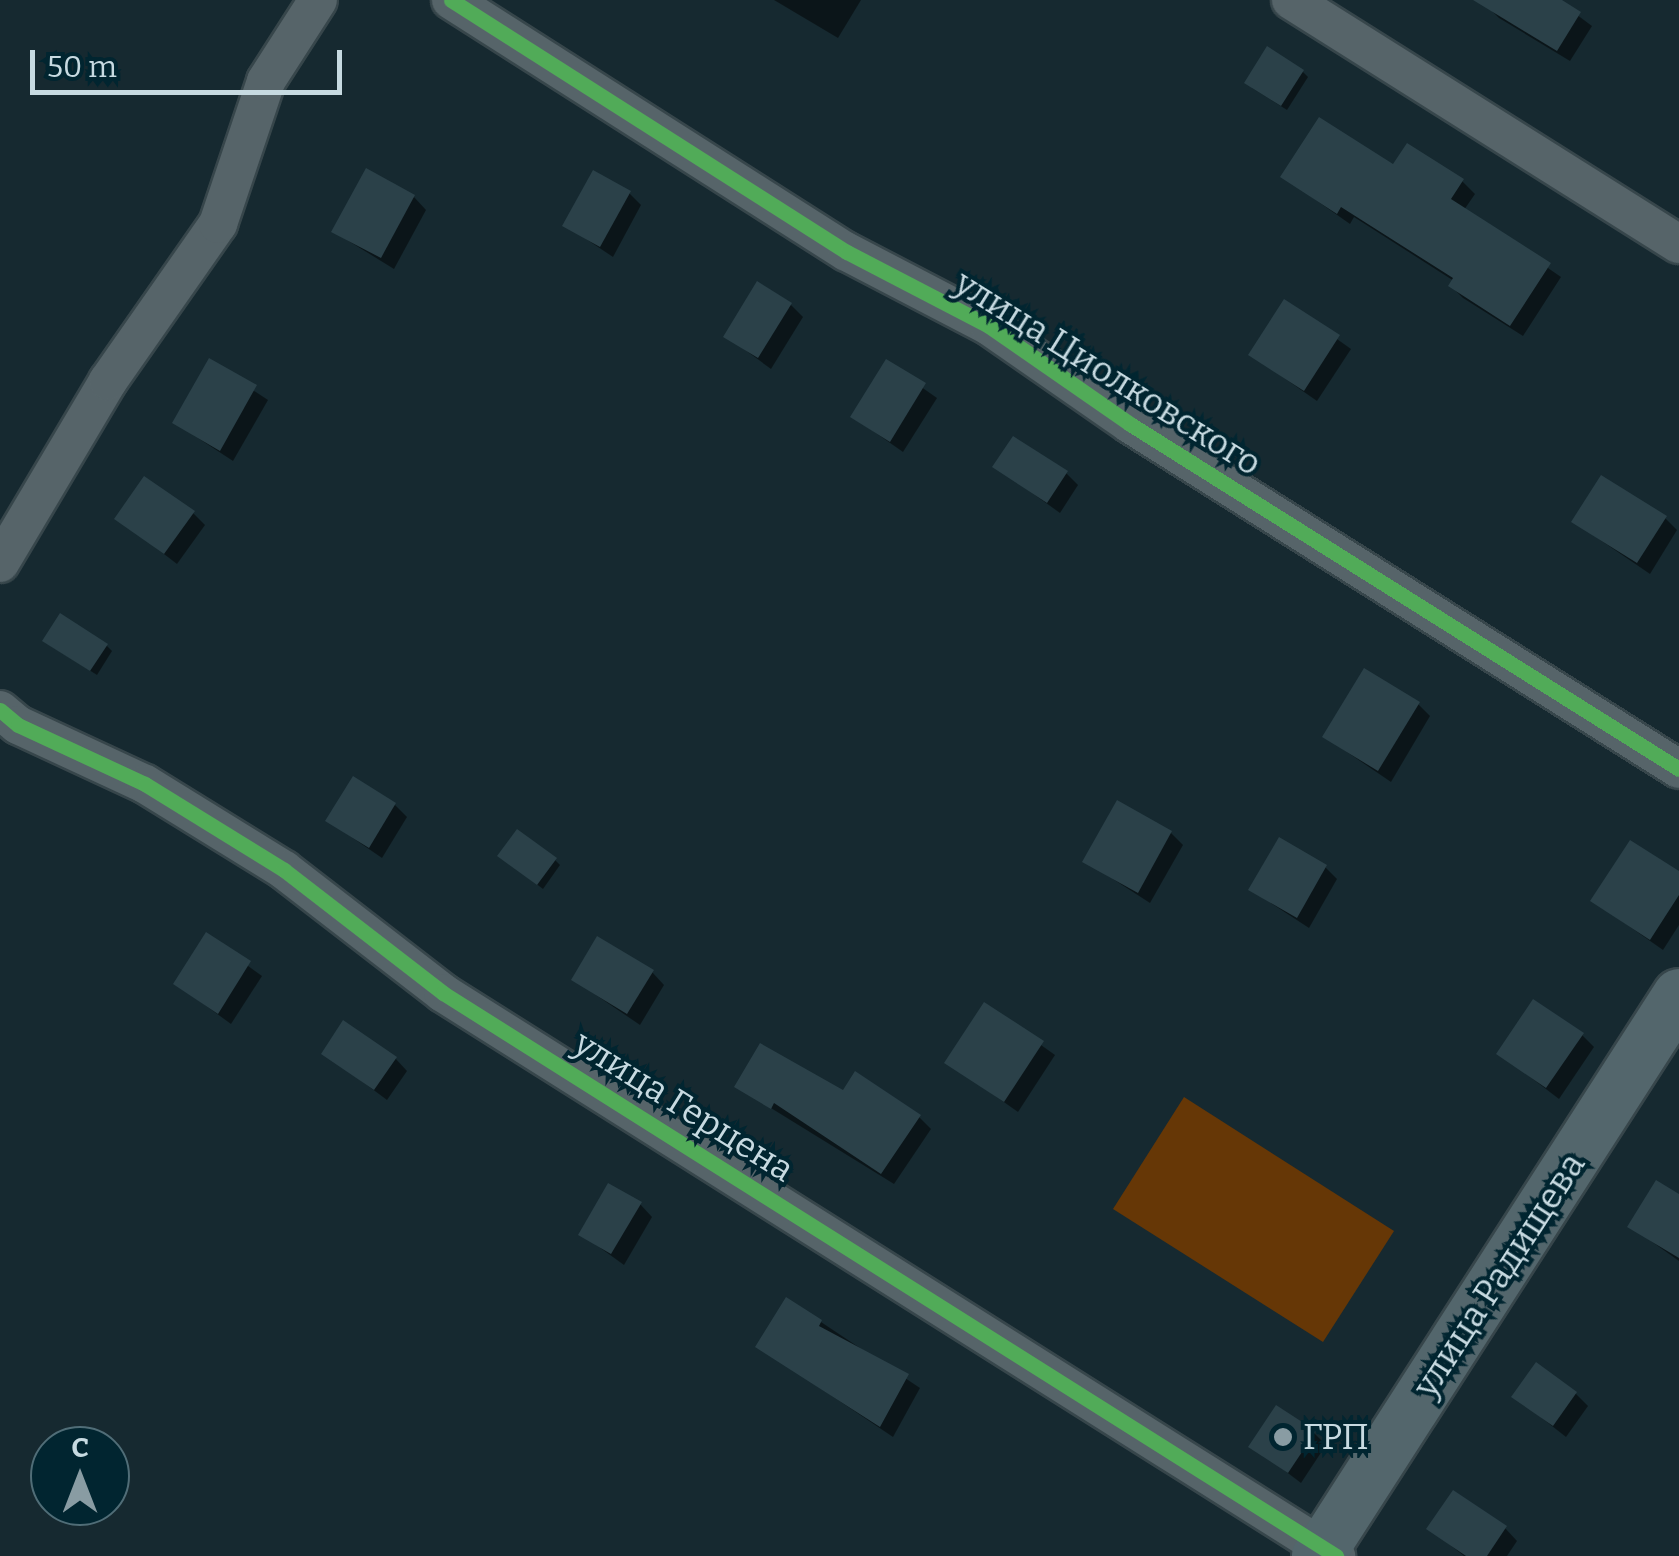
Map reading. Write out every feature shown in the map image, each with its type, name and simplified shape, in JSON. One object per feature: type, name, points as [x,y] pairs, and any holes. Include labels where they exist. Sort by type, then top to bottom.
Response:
[{"type":"street","points":[[0,564],[108,380],[218,224],[266,81],[318,0]]},
{"type":"street","name":"улица Циолковского","points":[[451,0],[847,252],[988,326],[1130,424],[1679,768]]},
{"type":"street","points":[[1291,0],[1679,244]]},
{"type":"street","name":"улица Герцена","points":[[0,710],[18,725],[145,784],[284,870],[443,993],[1326,1553]]},
{"type":"street","name":"улица Радищева","points":[[1326,1553],[1679,995]]},
{"type":"shaded area","points":[[1184,1097],[1394,1231],[1323,1342],[1113,1209]]},
{"type":"building","points":[[1473,0],[1562,0],[1581,12],[1557,51]]},
{"type":"building","points":[[1267,46],[1304,70],[1281,106],[1244,83]]},
{"type":"building","points":[[1319,117],[1393,164],[1407,143],[1464,179],[1451,199],[1551,263],[1510,326],[1448,286],[1453,278],[1341,207],[1337,214],[1280,177]]},
{"type":"building","points":[[366,168],[415,195],[381,258],[331,232]]},
{"type":"building","points":[[593,170],[631,191],[600,247],[562,226]]},
{"type":"building","points":[[757,281],[792,303],[758,358],[723,337]]},
{"type":"building","points":[[1284,299],[1340,335],[1304,391],[1248,355]]},
{"type":"building","points":[[209,358],[257,385],[220,451],[172,423]]},
{"type":"building","points":[[886,359],[926,383],[890,442],[850,417]]},
{"type":"building","points":[[1013,436],[1068,471],[1047,503],[992,467]]},
{"type":"building","points":[[1601,475],[1667,516],[1637,563],[1571,522]]},
{"type":"building","points":[[144,476],[195,511],[164,554],[114,519]]},
{"type":"building","points":[[60,613],[108,644],[90,671],[42,641]]},
{"type":"building","points":[[1364,668],[1420,702],[1378,771],[1322,737]]},
{"type":"building","points":[[353,776],[396,803],[369,848],[325,821]]},
{"type":"building","points":[[1117,800],[1172,831],[1138,893],[1082,862]]},
{"type":"building","points":[[517,829],[557,858],[537,885],[497,856]]},
{"type":"building","points":[[1279,837],[1327,865],[1297,918],[1248,890]]},
{"type":"building","points":[[1630,840],[1679,871],[1679,895],[1650,940],[1590,901]]},
{"type":"building","points":[[206,932],[251,961],[218,1014],[173,984]]},
{"type":"building","points":[[597,936],[654,970],[627,1014],[571,980]]},
{"type":"building","points":[[1533,999],[1584,1033],[1546,1088],[1496,1054]]},
{"type":"building","points":[[984,1002],[1044,1041],[1004,1102],[944,1063]]},
{"type":"building","points":[[343,1020],[397,1057],[374,1090],[321,1054]]},
{"type":"building","points":[[760,1043],[843,1090],[855,1071],[921,1115],[881,1174],[774,1103],[771,1109],[734,1087]]},
{"type":"building","points":[[1656,1180],[1679,1194],[1679,1258],[1627,1227]]},
{"type":"building","points":[[608,1183],[642,1202],[611,1254],[578,1235]]},
{"type":"building","points":[[786,1297],[822,1320],[819,1326],[909,1374],[880,1427],[755,1347]]},
{"type":"building","points":[[1536,1362],[1577,1392],[1553,1426],[1511,1397]]},
{"type":"building","name":"ГРП","points":[[1276,1405],[1316,1431],[1288,1473],[1248,1447]]},
{"type":"building","points":[[1453,1490],[1507,1526],[1487,1556],[1466,1556],[1426,1529]]},
{"type":"cycle path","points":[[451,0],[847,252],[989,326],[1130,424],[1679,769]]},
{"type":"cycle path","points":[[0,710],[18,725],[145,784],[284,870],[443,993],[1336,1556]]},
{"type":"place","name":"ГРП","points":[[1283,1437]]}]
